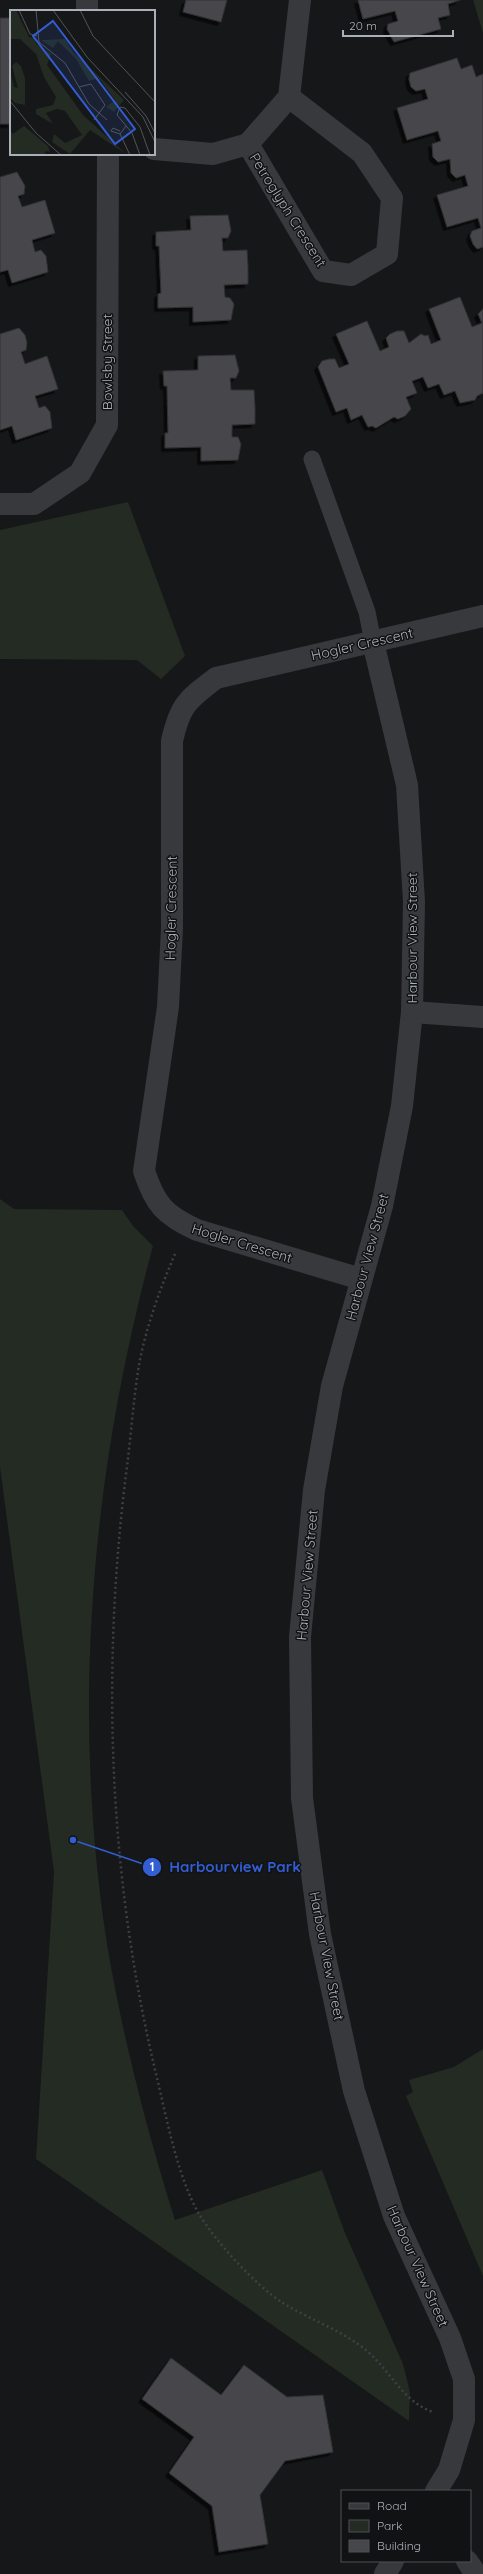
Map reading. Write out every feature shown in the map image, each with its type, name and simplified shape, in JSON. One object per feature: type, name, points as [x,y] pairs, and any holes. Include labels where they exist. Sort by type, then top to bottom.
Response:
[{"type":"street","points":[[289,97],[300,0]]},
{"type":"street","name":"Petroglyph Crescent","points":[[155,150],[213,154],[248,144],[289,97],[362,154],[392,198],[388,254],[351,275],[323,271],[248,144]]},
{"type":"street","name":"Bowlsby Street","points":[[0,504],[34,504],[80,473],[107,425],[108,155]]},
{"type":"street","name":"Hogler Crescent","points":[[361,1279],[187,1225],[172,1217],[152,1197],[144,1171],[168,1007],[172,928],[172,741],[178,717],[190,698],[216,678],[483,616]]},
{"type":"street","name":"Harbour View Street","points":[[373,642],[407,785],[414,902],[412,1012],[402,1106],[382,1206],[332,1386],[314,1490],[300,1637],[302,1798],[320,1934],[354,2091],[394,2216],[452,2345],[464,2379],[464,2420],[448,2470],[437,2490]]},
{"type":"street","points":[[412,1012],[483,1017]]},
{"type":"street","points":[[385,2574],[392,2562]]},
{"type":"street","points":[[468,2562],[476,2574]]},
{"type":"lane","points":[[312,460],[367,612],[373,642]]},
{"type":"path","points":[[187,1225],[158,1301],[140,1363],[120,1520],[113,1609],[112,1775],[119,1854],[131,1949],[146,2031],[168,2122],[190,2195],[201,2217],[247,2273],[266,2291],[365,2349],[386,2369],[416,2404],[464,2420]]},
{"type":"green space","points":[[473,0],[483,0],[483,33]]},
{"type":"green space","points":[[128,502],[185,656],[161,679],[137,660],[0,659],[0,530]]},
{"type":"green space","points":[[0,1199],[14,1209],[122,1210],[133,1226],[153,1246],[132,1332],[114,1419],[101,1507],[93,1595],[89,1684],[90,1773],[96,1861],[114,1984],[137,2086],[175,2220],[322,2170],[345,2233],[403,2364],[410,2392],[409,2421],[36,2159],[54,1872],[0,1467]]},
{"type":"green space","points":[[483,2049],[483,2276],[406,2096],[413,2092],[409,2080],[454,2067]]},
{"type":"building","points":[[186,0],[227,0],[221,22],[183,12]]},
{"type":"building","points":[[358,0],[460,0],[448,4],[450,15],[438,18],[441,29],[394,42],[387,29],[388,24],[398,21],[395,11],[363,19]]},
{"type":"building","points":[[0,18],[10,18],[10,124],[0,124]]},
{"type":"building","points":[[457,58],[461,69],[472,65],[476,77],[483,74],[483,247],[477,249],[470,236],[472,231],[481,228],[478,218],[447,227],[437,195],[468,186],[465,175],[456,178],[451,173],[450,159],[438,162],[433,157],[432,144],[441,141],[438,131],[407,140],[397,108],[428,99],[425,89],[416,91],[411,87],[409,79],[410,73]]},
{"type":"building","points":[[17,172],[25,186],[24,194],[18,196],[22,207],[45,200],[55,233],[32,240],[35,252],[41,250],[46,256],[48,272],[12,283],[8,270],[0,272],[0,177]]},
{"type":"building","points":[[228,215],[231,231],[228,238],[222,238],[223,251],[247,250],[248,267],[248,284],[224,285],[225,297],[230,298],[234,304],[231,320],[193,322],[193,307],[158,308],[158,294],[161,293],[159,246],[156,246],[156,232],[191,230],[190,216]]},
{"type":"building","points":[[460,297],[472,327],[482,323],[478,314],[483,309],[483,393],[477,396],[475,400],[460,403],[455,391],[444,395],[439,384],[428,388],[423,377],[412,381],[417,393],[406,397],[411,409],[405,416],[398,419],[394,417],[376,428],[372,426],[368,427],[362,415],[351,420],[347,408],[336,412],[318,367],[322,361],[329,359],[335,359],[339,368],[349,364],[336,334],[367,321],[380,351],[389,347],[386,338],[390,334],[397,331],[404,331],[409,343],[421,334],[425,336],[428,335],[431,344],[441,340],[429,309]]},
{"type":"building","points":[[19,328],[25,335],[27,343],[26,350],[21,352],[25,364],[47,356],[58,389],[35,396],[39,408],[45,406],[50,412],[52,428],[16,440],[12,426],[0,430],[0,334]]},
{"type":"building","points":[[235,355],[239,371],[236,378],[230,378],[231,390],[254,390],[255,407],[255,424],[232,425],[232,437],[238,437],[241,444],[238,460],[201,461],[201,447],[165,448],[165,433],[168,433],[167,386],[164,386],[163,371],[198,370],[198,356]]},
{"type":"building","points":[[171,2358],[221,2395],[244,2365],[287,2397],[323,2395],[333,2452],[285,2461],[260,2495],[268,2544],[219,2552],[212,2506],[169,2473],[194,2437],[142,2399]]},
{"type":"place","name":"Harbourview Park","points":[[73,1840]]}]
